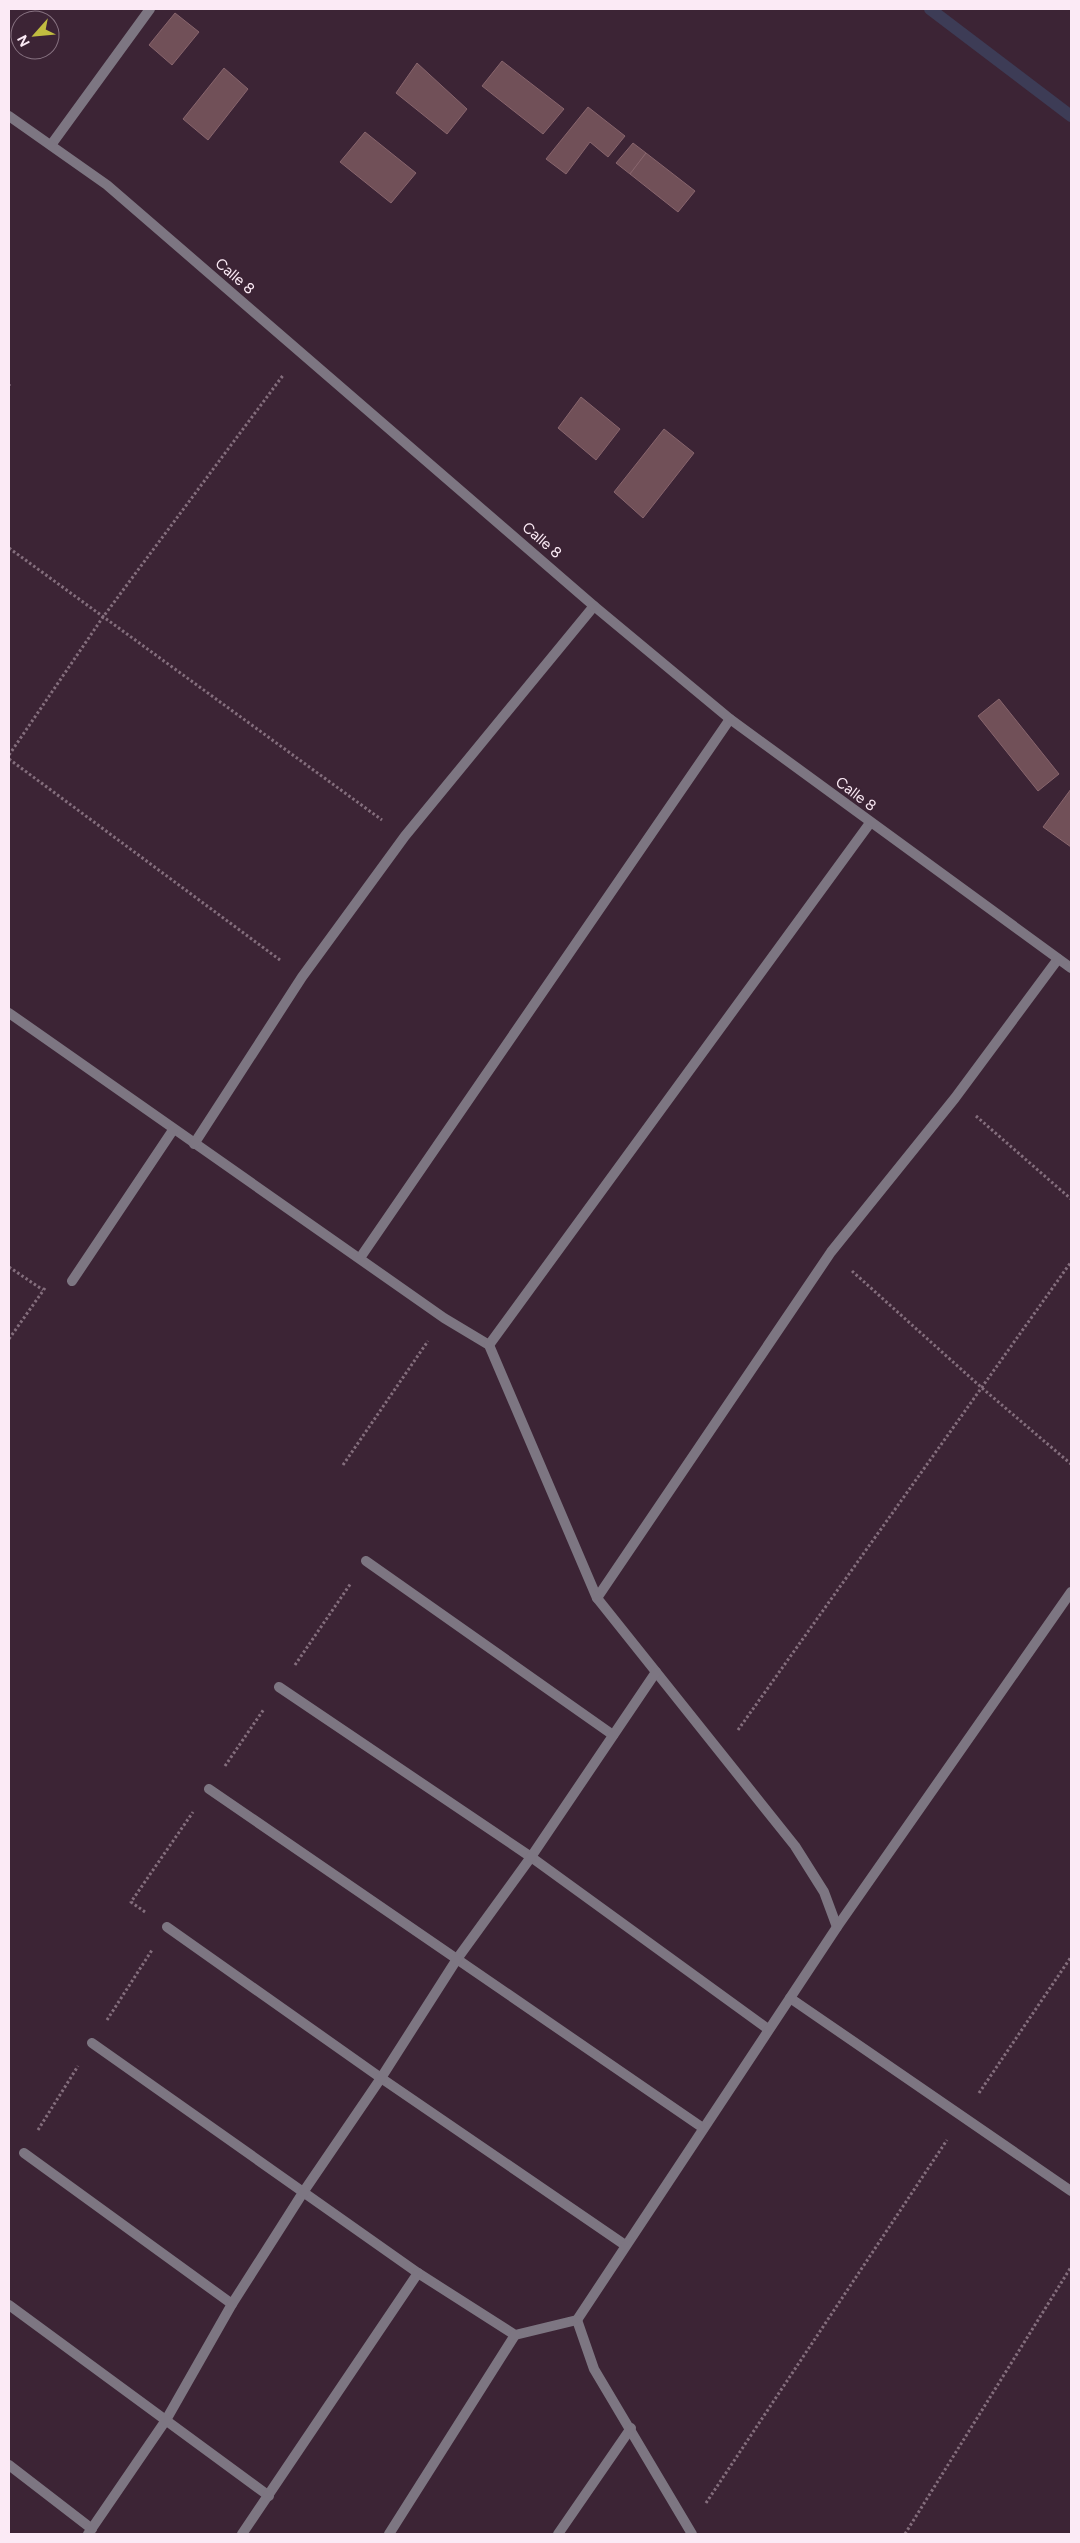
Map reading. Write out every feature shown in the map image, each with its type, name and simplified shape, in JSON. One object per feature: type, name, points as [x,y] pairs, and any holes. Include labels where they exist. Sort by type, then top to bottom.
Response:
[{"type":"street","points":[[51,145],[150,9]]},
{"type":"street","name":"Calle 8","points":[[9,116],[107,184],[594,606],[730,719],[1071,968]]},
{"type":"street","points":[[194,1144],[302,976],[404,836],[594,606]]},
{"type":"street","points":[[360,1258],[730,719]]},
{"type":"street","points":[[489,1345],[870,823]]},
{"type":"street","points":[[597,1598],[831,1252],[955,1098],[1058,959]]},
{"type":"street","points":[[9,1013],[173,1130],[444,1318],[489,1345],[597,1598],[796,1846],[824,1892],[837,1927]]},
{"type":"street","points":[[72,1281],[173,1130]]},
{"type":"street","points":[[366,1561],[613,1736]]},
{"type":"street","points":[[388,2534],[515,2335],[576,2320],[837,1927],[1071,1592]]},
{"type":"street","points":[[9,2465],[90,2531],[166,2420],[232,2304],[304,2191],[381,2078],[457,1959],[531,1857],[656,1672]]},
{"type":"street","points":[[280,1687],[531,1857],[768,2029]]},
{"type":"street","points":[[209,1789],[703,2128]]},
{"type":"street","points":[[167,1927],[381,2078],[625,2245]]},
{"type":"street","points":[[790,1998],[1071,2191]]},
{"type":"street","points":[[92,2043],[418,2273],[515,2335]]},
{"type":"street","points":[[24,2153],[232,2304]]},
{"type":"street","points":[[242,2534],[418,2273]]},
{"type":"street","points":[[9,2305],[269,2496]]},
{"type":"street","points":[[576,2320],[594,2369],[631,2428],[691,2532]]},
{"type":"street","points":[[558,2534],[631,2428]]},
{"type":"path","points":[[9,755],[103,617],[301,352]]},
{"type":"path","points":[[9,548],[404,836]]},
{"type":"path","points":[[9,759],[302,976]]},
{"type":"path","points":[[955,1098],[1071,1199]]},
{"type":"path","points":[[831,1252],[982,1388],[1071,1464]]},
{"type":"path","points":[[722,1753],[1071,1262]]},
{"type":"path","points":[[9,1267],[43,1290]]},
{"type":"path","points":[[9,1339],[58,1270],[72,1281]]},
{"type":"path","points":[[343,1465],[444,1318]]},
{"type":"path","points":[[131,1902],[209,1789]]},
{"type":"path","points":[[691,2532],[962,2117],[1071,1957]]},
{"type":"path","points":[[905,2534],[1071,2266]]},
{"type":"building","points":[[175,13],[199,32],[172,65],[149,45]]},
{"type":"building","points":[[502,61],[564,109],[543,134],[482,86]]},
{"type":"building","points":[[417,63],[467,109],[447,134],[396,93]]},
{"type":"building","points":[[224,68],[248,89],[208,140],[183,119]]},
{"type":"building","points":[[588,107],[625,136],[608,157],[590,142],[566,174],[546,159]]},
{"type":"building","points":[[365,132],[416,173],[391,203],[340,162]]},
{"type":"building","points":[[633,143],[646,153],[630,174],[616,163]]},
{"type":"building","points":[[646,153],[695,191],[678,212],[630,174]]},
{"type":"building","points":[[581,397],[620,429],[596,460],[558,428]]},
{"type":"building","points":[[664,429],[694,453],[643,518],[614,492]]},
{"type":"building","points":[[999,699],[1059,774],[1038,791],[978,716]]},
{"type":"building","points":[[1071,789],[1071,847],[1043,827]]},
{"type":"waterway","points":[[930,9],[1071,116]]}]
